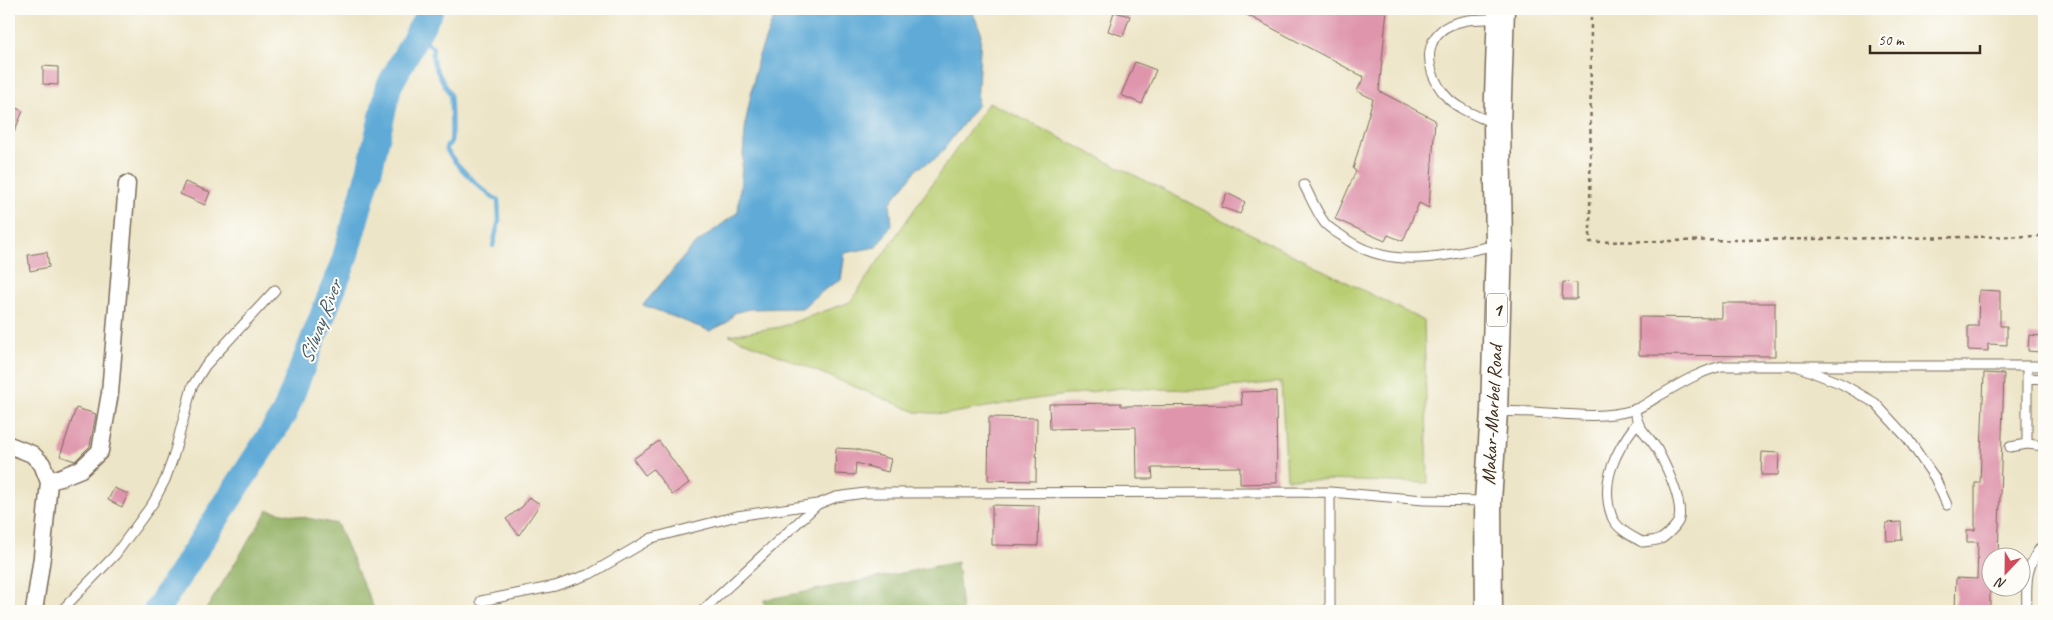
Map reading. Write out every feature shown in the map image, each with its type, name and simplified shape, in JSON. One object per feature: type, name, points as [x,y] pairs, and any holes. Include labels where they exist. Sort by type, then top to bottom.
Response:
[{"type":"main road","name":"Makar-Marbel Road","points":[[1489,611],[1488,501],[1494,412],[1499,245],[1497,125],[1501,14]]},
{"type":"street","points":[[49,482],[81,469],[100,451],[110,393],[127,184]]},
{"type":"street","points":[[9,445],[32,454],[42,464],[49,482],[43,549],[34,611]]},
{"type":"lane","points":[[1497,125],[1460,107],[1445,95],[1435,78],[1428,58],[1431,41],[1444,28],[1463,21],[1501,14]]},
{"type":"lane","points":[[1304,184],[1324,223],[1351,244],[1378,255],[1405,259],[1428,258],[1499,245]]},
{"type":"lane","points":[[61,611],[116,555],[153,503],[165,480],[173,458],[192,387],[205,366],[275,290]]},
{"type":"lane","points":[[1794,365],[1842,384],[1875,403],[1908,439],[1935,478],[1947,505]]},
{"type":"lane","points":[[1494,412],[1519,410],[1612,415],[1635,409],[1701,372],[1722,366],[2044,366]]},
{"type":"lane","points":[[2027,366],[2027,444]]},
{"type":"lane","points":[[2027,378],[2044,380]]},
{"type":"lane","points":[[1635,409],[1637,423],[1656,448],[1672,483],[1678,504],[1679,520],[1661,539],[1642,542],[1625,533],[1612,518],[1607,486],[1612,466],[1621,444],[1637,423]]},
{"type":"lane","points":[[2010,447],[2027,444],[2044,446]]},
{"type":"lane","points":[[481,601],[554,586],[583,576],[652,538],[737,516],[818,504],[836,497],[865,493],[1330,492],[1424,500],[1488,501]]},
{"type":"lane","points":[[1330,492],[1330,611]]},
{"type":"lane","points":[[702,611],[818,504]]},
{"type":"lane","points":[[2027,611],[2026,579],[2030,562],[2044,543]]},
{"type":"path","points":[[1591,9],[1590,242],[2044,236]]},
{"type":"green space","points":[[989,102],[1424,321],[1428,483],[1287,479],[1281,382],[1198,390],[1120,388],[1021,401],[947,414],[916,412],[729,335],[780,327],[850,302]]},
{"type":"green space","points":[[268,510],[337,524],[375,611],[205,611]]},
{"type":"green space","points":[[957,562],[962,611],[765,611],[764,600]]},
{"type":"water","points":[[810,9],[971,9],[981,31],[977,106],[937,158],[918,168],[890,203],[892,225],[876,247],[845,253],[841,280],[828,287],[802,308],[750,309],[734,313],[728,322],[710,331],[643,305],[693,246],[738,212],[746,120],[758,58],[773,19]]},
{"type":"building","points":[[1236,9],[1387,9],[1379,91],[1435,120],[1429,208],[1419,203],[1403,241],[1388,235],[1385,241],[1335,219],[1356,171],[1353,169],[1373,99],[1357,91],[1364,77]]},
{"type":"building","points":[[1114,12],[1130,16],[1123,36],[1108,31]]},
{"type":"building","points":[[1135,62],[1156,70],[1142,104],[1121,95]]},
{"type":"building","points":[[43,66],[58,67],[58,85],[43,84]]},
{"type":"building","points":[[9,105],[23,111],[9,144]]},
{"type":"building","points":[[185,182],[210,192],[205,205],[180,194]]},
{"type":"building","points":[[1227,193],[1245,202],[1240,214],[1221,207]]},
{"type":"building","points":[[47,252],[49,267],[30,271],[28,255]]},
{"type":"building","points":[[1563,282],[1577,283],[1577,299],[1562,299]]},
{"type":"building","points":[[1979,290],[2000,291],[2000,326],[2007,326],[2007,345],[1988,344],[1988,351],[1968,350],[1968,326],[1978,326]]},
{"type":"building","points":[[1722,303],[1775,303],[1775,356],[1639,355],[1639,317],[1722,318]]},
{"type":"building","points":[[2029,335],[2041,336],[2040,352],[2028,351]]},
{"type":"building","points":[[1984,373],[2004,374],[1998,548],[1980,548],[1980,598],[1990,598],[1990,611],[1955,611],[1956,578],[1977,579],[1978,542],[1967,542],[1967,530],[1975,530],[1975,483],[1980,483]]},
{"type":"building","points":[[1276,391],[1277,483],[1240,484],[1240,467],[1152,468],[1153,479],[1137,479],[1136,427],[1050,429],[1049,404],[1121,403],[1121,406],[1242,405],[1241,392]]},
{"type":"building","points":[[76,408],[96,414],[90,446],[75,461],[60,456]]},
{"type":"building","points":[[989,417],[1037,418],[1036,481],[988,480]]},
{"type":"building","points":[[659,441],[689,483],[672,495],[653,469],[645,475],[633,459]]},
{"type":"building","points":[[836,448],[855,449],[891,459],[888,472],[856,463],[855,475],[835,474]]},
{"type":"building","points":[[1762,452],[1779,453],[1778,475],[1761,475]]},
{"type":"building","points":[[114,488],[128,494],[122,507],[108,500]]},
{"type":"building","points":[[529,497],[540,504],[519,535],[506,519],[523,506]]},
{"type":"building","points":[[992,505],[1039,506],[1038,546],[992,545]]},
{"type":"building","points":[[1901,522],[1902,540],[1887,541],[1886,523]]},
{"type":"waterway","name":"Silway River","points":[[156,611],[284,414],[344,261],[369,172],[389,86],[431,9]]},
{"type":"waterway","points":[[406,36],[425,42],[433,48],[432,54],[435,66],[450,95],[451,141],[446,147],[448,152],[468,175],[498,200],[499,220],[493,246]]}]
